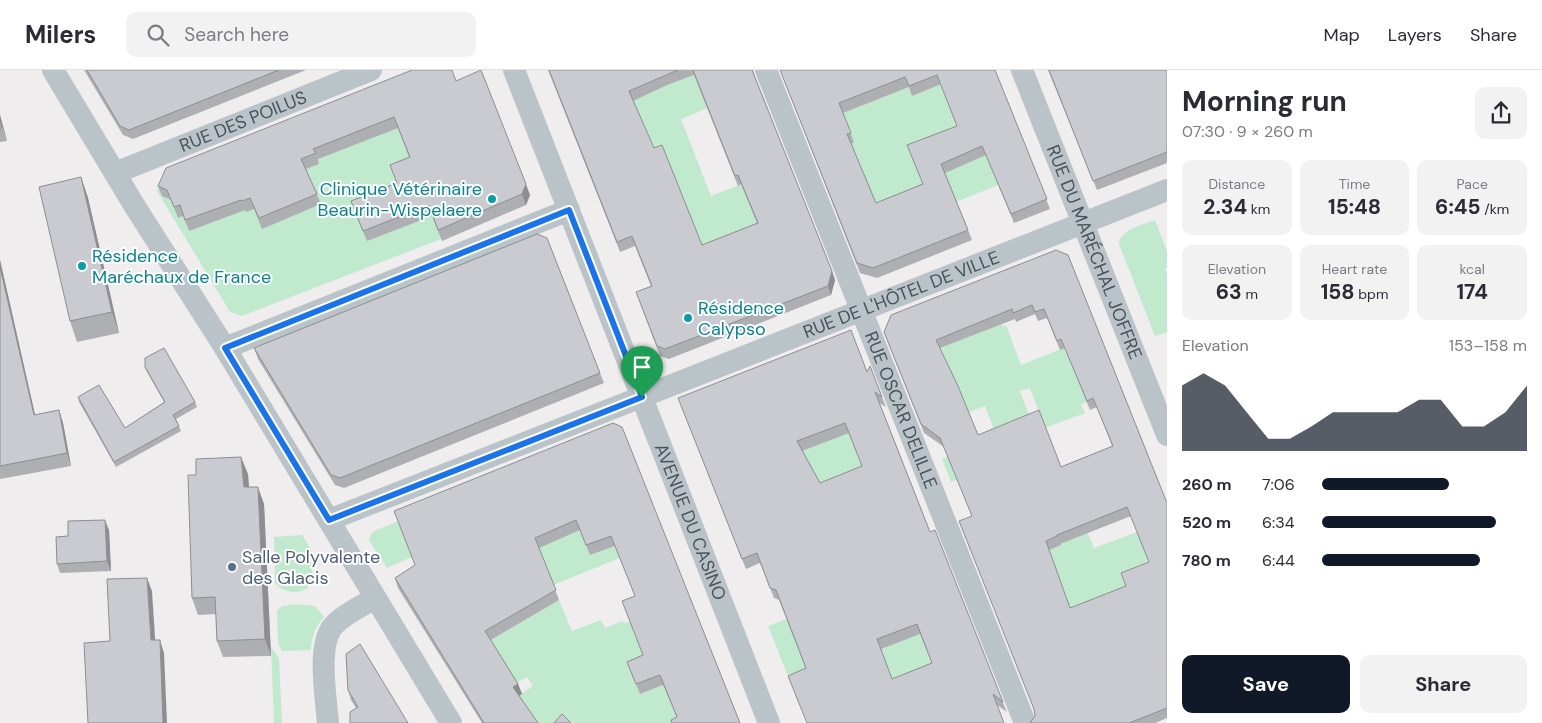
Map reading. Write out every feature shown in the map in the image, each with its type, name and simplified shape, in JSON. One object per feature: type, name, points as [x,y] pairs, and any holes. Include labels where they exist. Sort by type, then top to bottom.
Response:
[{"type":"street","points":[[53,70],[225,348],[451,723]]},
{"type":"street","name":"RUE DES POILUS","points":[[115,173],[371,70]]},
{"type":"street","name":"AVENUE DU CASINO","points":[[514,70],[769,723]]},
{"type":"street","name":"RUE OSCAR DELILLE","points":[[766,70],[1025,723]]},
{"type":"street","name":"RUE DU MARÉCHAL JOFFRE","points":[[1022,70],[1167,435]]},
{"type":"street","name":"RUE DE L'HÔTEL DE VILLE","points":[[329,520],[1167,190]]},
{"type":"street","points":[[225,348],[569,210]]},
{"type":"street","points":[[328,723],[324,656],[326,638],[339,620],[375,598]]},
{"type":"green space","points":[[710,70],[708,108],[681,119],[711,196],[786,167],[762,232],[706,255],[632,168],[604,89],[677,81]]},
{"type":"green space","points":[[947,82],[983,133],[937,153],[935,216],[880,217],[846,145],[854,142],[843,113],[909,87]]},
{"type":"green space","points":[[443,120],[394,175],[401,194],[355,212],[368,241],[423,191],[441,239],[242,316],[230,312],[157,191],[160,183],[172,201],[178,218],[183,216],[189,231],[317,159],[397,127]]},
{"type":"green space","points":[[989,149],[998,185],[956,202],[940,163]]},
{"type":"green space","points":[[1155,220],[1167,251],[1167,268],[1165,269],[1167,274],[1167,332],[1155,336],[1119,244],[1120,239],[1128,231]]},
{"type":"green space","points":[[1000,321],[1003,327],[1006,325],[1021,365],[1066,347],[1088,402],[1081,404],[1085,413],[1045,428],[1030,388],[1020,391],[1030,418],[1003,462],[951,482],[942,459],[983,443],[995,432],[985,406],[959,416],[929,344]]},
{"type":"green space","points":[[849,432],[867,476],[823,493],[794,454]]},
{"type":"green space","points":[[1008,486],[1083,522],[1094,548],[1137,532],[1153,570],[1130,595],[1050,626]]},
{"type":"green space","points":[[570,490],[590,555],[615,546],[620,558],[553,585],[538,548]]},
{"type":"green space","points":[[398,521],[412,557],[387,568],[369,540],[372,532]]},
{"type":"green space","points":[[302,535],[311,552],[311,582],[302,591],[287,591],[275,583],[274,537]]},
{"type":"green space","points":[[559,600],[572,631],[601,620],[605,628],[622,621],[626,623],[633,620],[647,665],[640,694],[663,685],[671,703],[688,723],[527,723],[516,697],[533,686],[527,677],[515,684],[480,647]]},
{"type":"green space","points":[[287,605],[309,605],[316,607],[324,617],[314,632],[311,650],[282,651],[278,643],[277,611],[279,608]]},
{"type":"green space","points":[[787,619],[911,638],[920,634],[940,672],[896,689],[828,671],[792,686],[768,626]]},
{"type":"green space","points":[[271,647],[279,658],[282,723],[274,723]]},
{"type":"building","points":[[87,70],[279,70],[129,130],[120,126]]},
{"type":"building","points":[[412,70],[452,70],[456,81],[481,70],[526,184],[522,194],[438,230],[429,205],[363,231],[351,201],[397,183],[390,165],[410,157],[394,117],[313,149],[316,153],[301,159],[317,194],[259,218],[250,198],[185,220],[180,205],[174,207],[167,190],[158,186],[166,168]]},
{"type":"building","points":[[549,70],[678,70],[629,91],[654,148],[662,145],[702,245],[758,223],[738,175],[735,176],[693,70],[752,70],[832,271],[828,286],[665,349],[657,346],[636,292],[652,286],[632,236],[617,242]]},
{"type":"building","points":[[780,70],[995,70],[1047,199],[1011,214],[982,146],[941,164],[968,230],[873,268],[857,263]],"holes":[[[937,75],[957,126],[907,145],[923,184],[876,203],[847,134],[851,133],[839,103],[905,77],[909,86]]]},
{"type":"building","points":[[1049,70],[1167,70],[1167,152],[1093,181]]},
{"type":"building","name":"Résidence Maréchaux de France","points":[[81,177],[112,312],[70,321],[39,187]]},
{"type":"building","points":[[537,234],[547,238],[600,373],[340,478],[331,475],[254,348]]},
{"type":"building","points":[[1056,250],[1068,255],[1167,503],[1167,708],[1129,723],[1030,723],[1035,716],[1034,709],[959,521],[972,516],[940,438],[921,424],[884,332],[891,315]],"holes":[[[1032,305],[1035,312],[1044,309],[1057,341],[1061,339],[1087,401],[1093,398],[1113,446],[1061,467],[1039,410],[978,435],[958,386],[936,340],[1012,309],[1013,313]],[[1127,507],[1149,562],[1121,573],[1126,586],[1070,608],[1046,541]]]},
{"type":"building","points":[[0,267],[34,415],[59,410],[67,453],[0,466]]},
{"type":"building","points":[[851,330],[867,372],[870,366],[882,397],[875,392],[930,532],[935,530],[1003,702],[993,694],[1004,723],[807,723],[788,676],[806,668],[776,590],[770,588],[757,553],[742,559],[678,398]],"holes":[[[845,423],[862,466],[820,483],[797,441]],[[917,624],[932,663],[892,679],[877,639]]]},
{"type":"building","points":[[164,348],[195,402],[173,415],[179,426],[114,462],[78,397],[99,385],[125,428],[165,402],[145,367],[145,358]]},
{"type":"building","points":[[613,423],[622,427],[740,723],[672,723],[671,720],[677,717],[660,675],[636,684],[627,662],[643,655],[622,601],[635,596],[611,536],[586,545],[576,520],[535,538],[556,590],[485,631],[518,684],[513,687],[538,723],[484,723],[395,578],[415,565],[394,511]]},
{"type":"building","name":"Salle Polyvalente des Glacis","points":[[241,457],[244,487],[258,487],[265,639],[217,641],[215,597],[192,598],[188,475],[196,475],[196,459]]},
{"type":"building","points":[[105,520],[107,561],[57,564],[56,537],[68,536],[68,521]]},
{"type":"building","points":[[147,578],[151,640],[160,640],[163,723],[88,723],[84,643],[110,641],[107,579]]},
{"type":"building","points":[[360,644],[408,723],[350,723],[350,712],[358,707],[348,690],[346,654]]},
{"type":"building","points":[[562,714],[571,723],[554,723]]},
{"type":"place","name":"Clinique Vétérinaire Beaurin-Wispelaere","points":[[492,199]]},
{"type":"place","name":"Résidence Maréchaux de France","points":[[82,266]]},
{"type":"place","name":"Résidence Calypso","points":[[688,318]]},
{"type":"place","name":"Salle Polyvalente des Glacis","points":[[232,567]]},
{"type":"route","points":[[569,210],[642,397],[329,520],[225,348],[569,210]]}]
